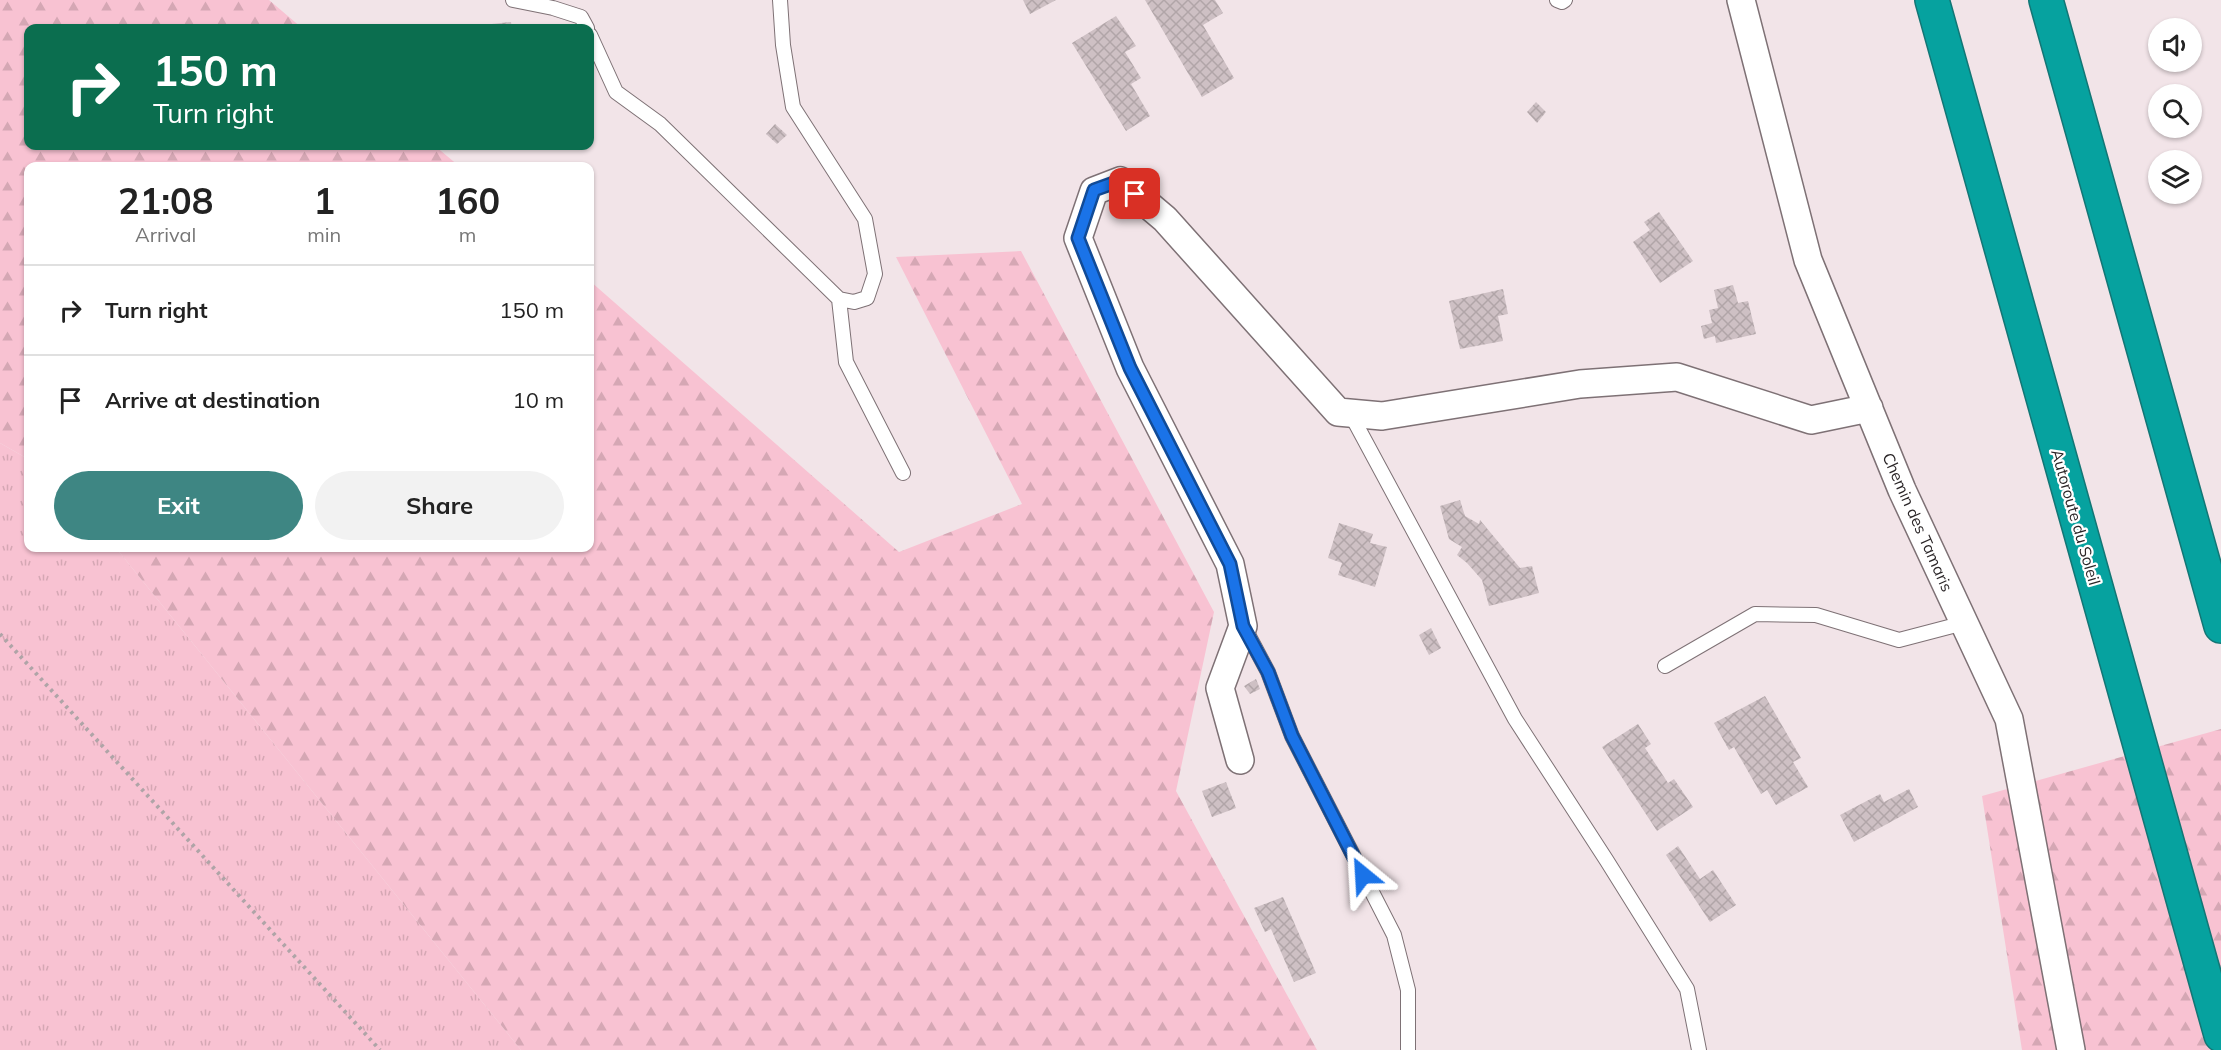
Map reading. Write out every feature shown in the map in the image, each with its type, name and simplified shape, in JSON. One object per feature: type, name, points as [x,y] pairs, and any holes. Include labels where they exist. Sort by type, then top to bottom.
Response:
[{"type":"highway","name":"Autoroute du Soleil","points":[[1932,0],[2221,1035]]},
{"type":"highway","points":[[2046,0],[2221,626]]},
{"type":"street","name":"Chemin des Tamaris","points":[[1741,0],[1808,260],[1902,490],[2009,719],[2071,1050]]},
{"type":"street","points":[[1239,760],[1220,688],[1243,626],[1230,564],[1130,368],[1078,238],[1094,190],[1119,181],[1165,219],[1338,412],[1382,416],[1580,384],[1677,377],[1811,420],[1869,408]]},
{"type":"lane","points":[[513,0],[553,8],[581,17],[584,24]]},
{"type":"lane","points":[[594,44],[616,92],[660,124],[839,298],[854,302],[867,298],[875,274],[865,219],[793,107],[783,45],[780,0]]},
{"type":"lane","points":[[1557,0],[1562,2],[1565,0]]},
{"type":"lane","points":[[839,298],[846,362],[903,473]]},
{"type":"lane","points":[[1350,413],[1515,719],[1687,989],[1699,1050]]},
{"type":"lane","points":[[1665,666],[1755,614],[1816,615],[1899,640],[1964,623]]},
{"type":"lane","points":[[1243,626],[1268,672],[1292,736],[1394,935],[1408,990],[1408,1050]]},
{"type":"path","points":[[0,634],[380,1050]]},
{"type":"green space","points":[[0,0],[269,0],[297,24],[24,24],[24,150],[440,150],[454,162],[24,162],[24,457],[0,443]]},
{"type":"green space","points":[[1021,251],[1214,612],[1176,791],[1317,1050],[521,1050],[119,552],[594,552],[594,285],[899,552],[1022,504],[896,257]]},
{"type":"green space","points":[[0,443],[24,457],[24,552],[119,552],[521,1050],[0,1050]]},
{"type":"green space","points":[[2221,729],[2221,1050],[2022,1050],[1982,796]]},
{"type":"building","points":[[1023,0],[1056,0],[1030,14]]},
{"type":"building","points":[[1145,0],[1215,0],[1223,13],[1203,25],[1234,78],[1202,97]]},
{"type":"building","points":[[1116,16],[1136,46],[1125,52],[1141,78],[1131,84],[1150,116],[1126,131],[1072,43]]},
{"type":"building","points":[[1536,102],[1546,112],[1537,123],[1527,112]]},
{"type":"building","points":[[775,124],[787,135],[777,144],[766,134]]},
{"type":"building","points":[[1659,212],[1693,261],[1660,283],[1633,242],[1650,230],[1644,222]]},
{"type":"building","points":[[1733,285],[1738,303],[1748,301],[1756,334],[1716,343],[1715,336],[1704,339],[1701,326],[1712,323],[1709,310],[1718,308],[1714,290]]},
{"type":"building","points":[[1503,289],[1508,314],[1498,316],[1503,341],[1460,349],[1449,301]]},
{"type":"building","points":[[1460,500],[1465,516],[1479,524],[1480,520],[1520,568],[1532,566],[1539,593],[1489,606],[1482,580],[1457,555],[1462,547],[1449,539],[1440,506]]},
{"type":"building","points":[[1339,523],[1373,534],[1370,543],[1387,547],[1375,587],[1338,575],[1342,563],[1328,558]]},
{"type":"building","points":[[1431,628],[1441,648],[1429,655],[1419,635]]},
{"type":"building","points":[[1256,679],[1260,689],[1250,694],[1244,686]]},
{"type":"building","points":[[1765,696],[1801,758],[1793,762],[1808,787],[1776,805],[1767,790],[1761,794],[1734,747],[1729,750],[1714,723]]},
{"type":"building","points":[[1638,724],[1651,744],[1645,748],[1668,783],[1674,779],[1693,807],[1657,831],[1602,747]]},
{"type":"building","points":[[1226,782],[1236,808],[1212,817],[1202,791]]},
{"type":"building","points":[[1909,789],[1918,807],[1854,842],[1840,815],[1880,794],[1884,802]]},
{"type":"building","points":[[1678,846],[1700,879],[1713,870],[1736,905],[1710,922],[1666,855]]},
{"type":"building","points":[[1283,897],[1316,973],[1294,982],[1271,929],[1265,932],[1254,908]]},
{"type":"route","points":[[1135,194],[1119,181],[1094,190],[1078,238],[1130,368],[1230,564],[1243,626],[1268,672],[1292,736],[1363,875]]}]
